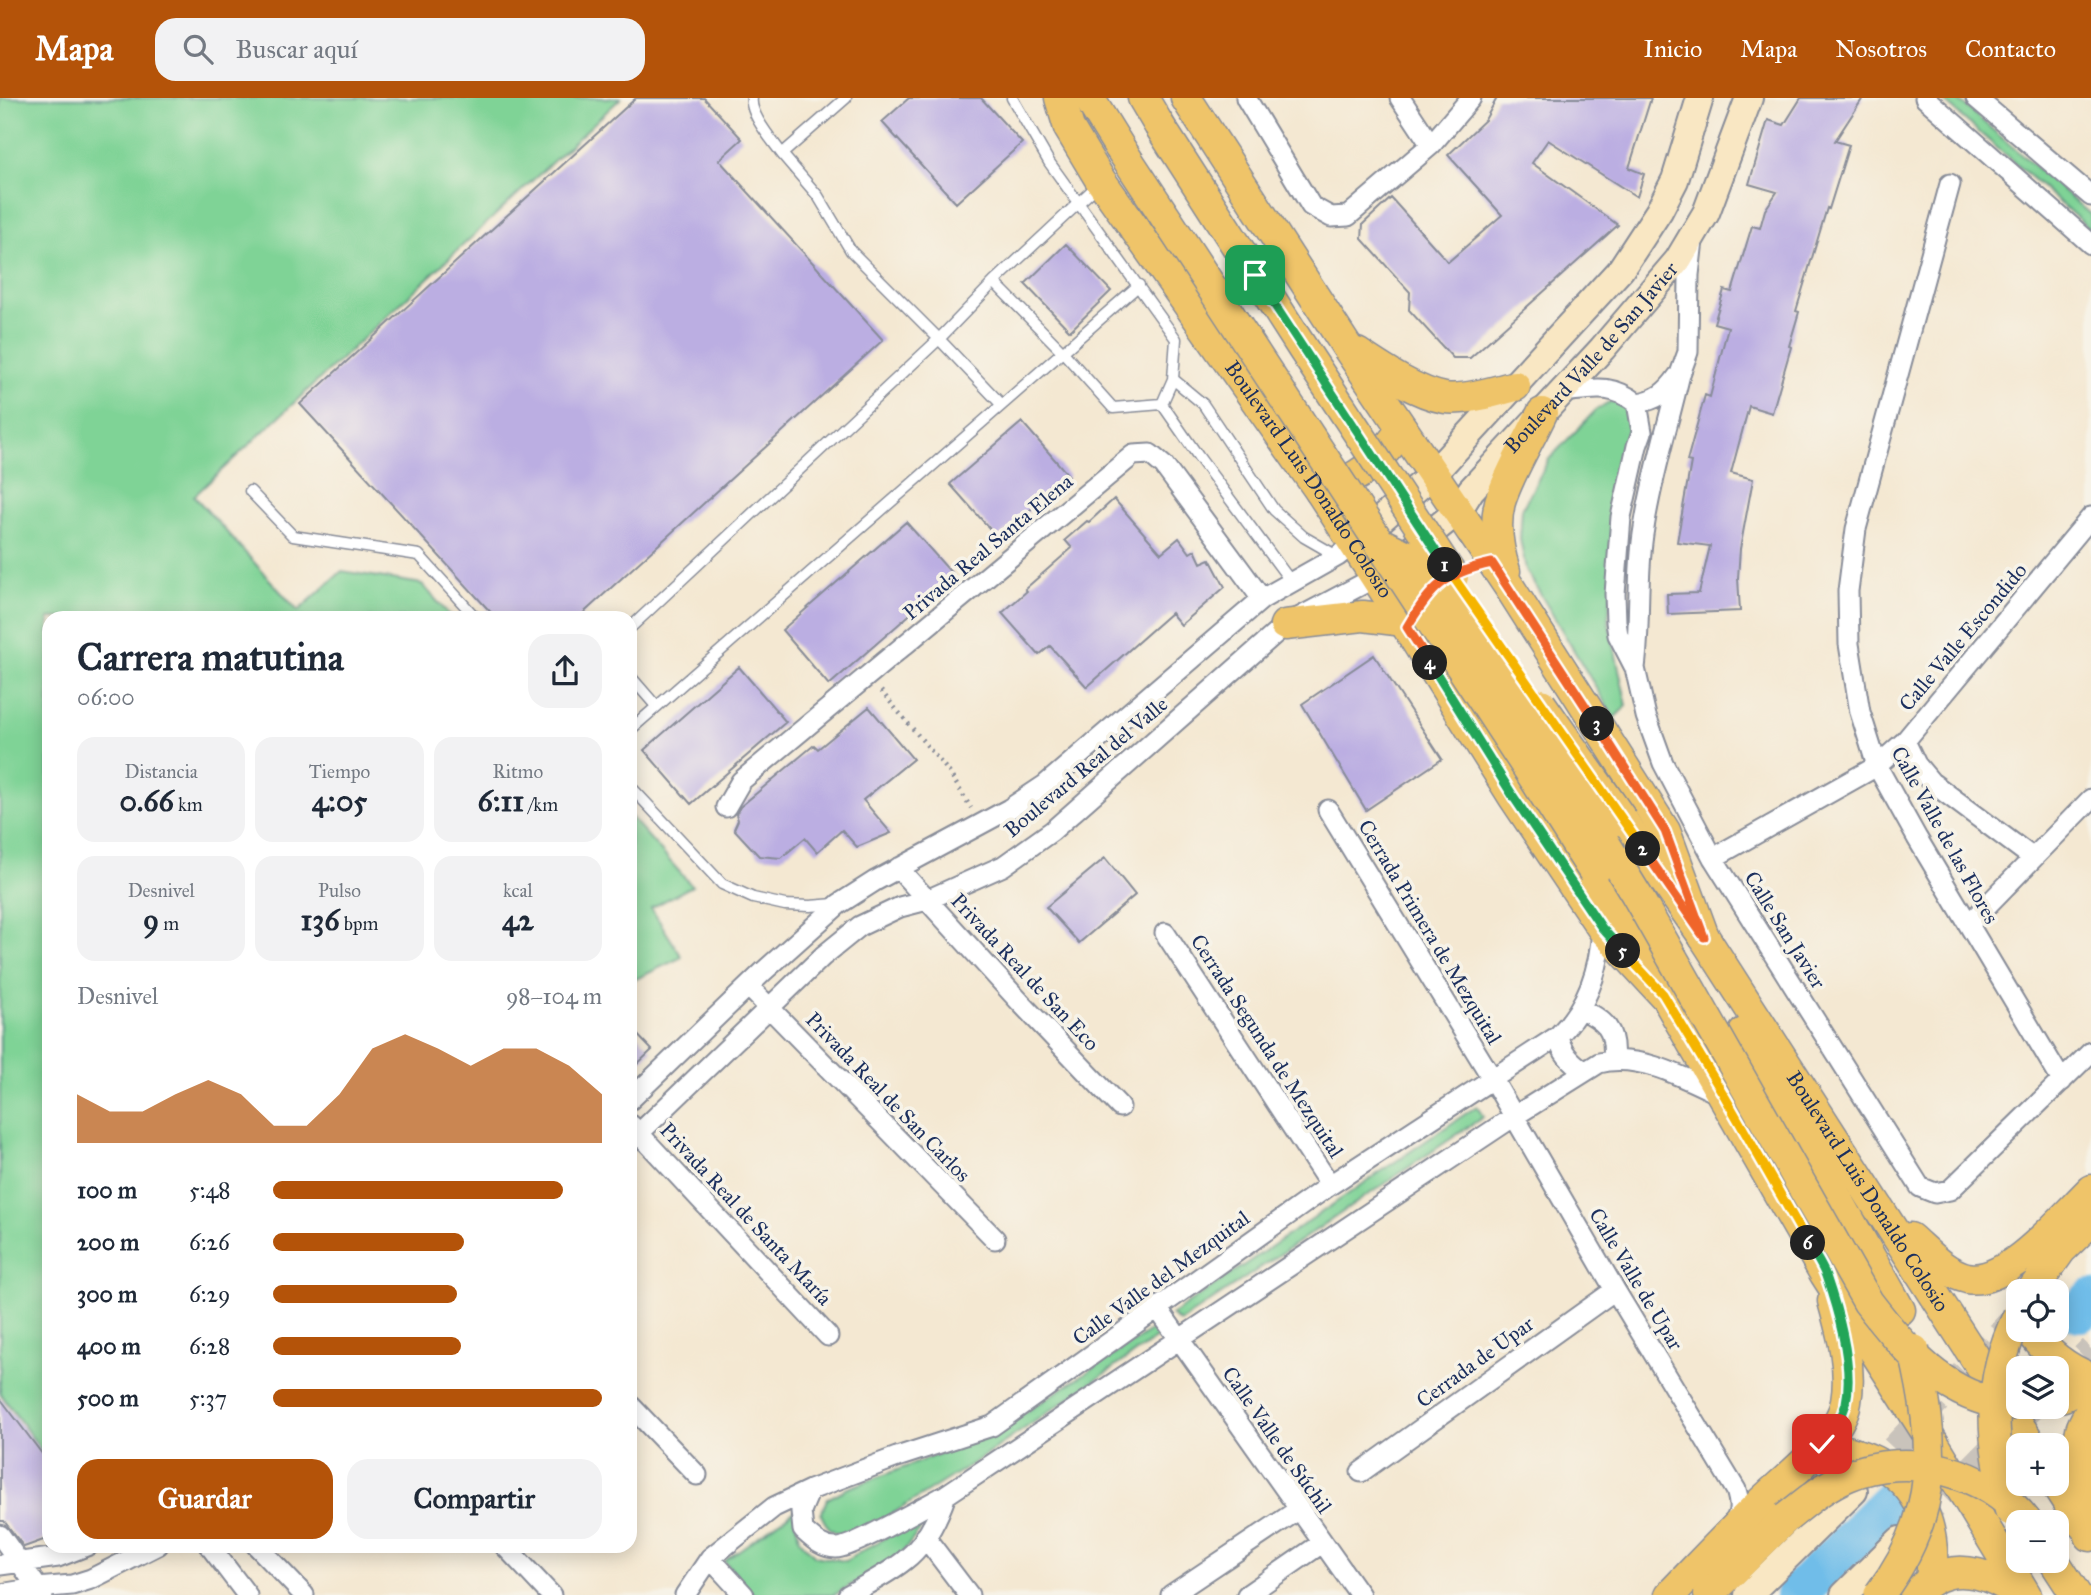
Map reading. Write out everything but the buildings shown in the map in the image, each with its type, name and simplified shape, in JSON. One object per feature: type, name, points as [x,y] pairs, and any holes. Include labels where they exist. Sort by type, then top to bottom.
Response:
[{"type":"main road","name":"Boulevard Luis Donaldo Colosio","points":[[1060,98],[1069,128],[1101,181],[1320,491],[1513,796],[1602,928],[1663,994]]},
{"type":"main road","name":"Boulevard Luis Donaldo Colosio","points":[[1089,98],[1357,547],[1527,766],[1594,872],[1825,1274],[1936,1447],[2026,1595]]},
{"type":"main road","name":"Boulevard Luis Donaldo Colosio","points":[[1143,98],[1303,349],[1465,594],[1704,937],[2024,1433]]},
{"type":"main road","name":"Boulevard Luis Donaldo Colosio","points":[[1186,98],[1347,347],[1510,588],[1665,831],[1704,937]]},
{"type":"main road","name":"Boulevard Valle de San Javier","points":[[1357,547],[1433,474],[1621,269],[1659,211],[1675,180],[1700,98]]},
{"type":"main road","name":"Boulevard Valle de San Javier","points":[[1376,577],[1458,511],[1471,490],[1661,282],[1694,235],[1716,190],[1749,98]]},
{"type":"main road","points":[[1347,347],[1422,390],[1446,398],[1485,395],[1515,386]]},
{"type":"main road","points":[[1510,588],[1498,550],[1500,502],[1542,413]]},
{"type":"main road","points":[[1320,491],[1345,483],[1368,469],[1387,450],[1402,429]]},
{"type":"main road","points":[[1357,547],[1420,562],[1475,639],[1540,738],[1636,894],[1868,1302],[1896,1337],[1954,1387],[1986,1401],[2006,1404]]},
{"type":"main road","points":[[1285,625],[1363,616],[1405,624],[1442,581],[1468,569],[1492,563]]},
{"type":"main road","points":[[1725,970],[1725,1000],[1900,1310],[1912,1341],[1930,1442],[1928,1484],[1920,1523],[1898,1570],[1880,1595]]},
{"type":"main road","points":[[1887,1219],[1937,1262],[1966,1278],[1982,1279],[1995,1275],[2022,1256],[2091,1190]]},
{"type":"main road","points":[[2044,1279],[2061,1250],[2091,1221]]},
{"type":"main road","points":[[2048,1279],[2091,1241]]},
{"type":"main road","points":[[2018,1279],[2022,1256]]},
{"type":"main road","points":[[1670,1595],[1838,1425],[1846,1403],[1848,1381],[1843,1338],[1825,1274]]},
{"type":"main road","points":[[2008,1342],[1995,1393],[1994,1434],[2000,1473],[2010,1510]]},
{"type":"main road","points":[[2039,1342],[2047,1352],[2072,1371],[2091,1381]]},
{"type":"main road","points":[[2069,1393],[2091,1381]]},
{"type":"main road","points":[[2090,1537],[2079,1474],[2078,1450],[2082,1427],[2091,1410]]},
{"type":"main road","points":[[1822,1444],[1876,1461],[1895,1474],[1912,1491],[1924,1511],[1934,1557],[1923,1588]]},
{"type":"main road","points":[[1709,1595],[1786,1518],[1821,1489],[1874,1467],[1905,1464],[1938,1469],[1968,1478],[1998,1495],[2014,1510]]},
{"type":"main road","points":[[1748,1595],[1854,1491]]},
{"type":"main road","points":[[2064,1496],[2090,1537]]},
{"type":"main road","points":[[1844,1595],[1899,1540]]},
{"type":"main road","points":[[1923,1588],[1948,1573],[1966,1572],[1987,1576],[2021,1595]]},
{"type":"main road","points":[[2040,1573],[2053,1595]]},
{"type":"main road","points":[[2062,1573],[2076,1595]]},
{"type":"street","points":[[1246,98],[1311,206],[1331,217],[1348,216],[1431,145],[1471,98]]},
{"type":"street","points":[[1400,98],[1431,145]]},
{"type":"street","points":[[1925,98],[2091,244]]},
{"type":"street","points":[[1976,98],[2091,196]]},
{"type":"street","name":"Calle Valle de las Flores","points":[[1950,184],[1856,529],[1848,591],[1849,644],[1860,712],[1877,766],[2062,1082]]},
{"type":"street","name":"Calle San Javier","points":[[1635,668],[1644,529],[1680,374],[1688,352],[1689,275],[1694,235]]},
{"type":"street","points":[[1563,392],[1608,388],[1624,393],[1637,403],[1652,401],[1661,396],[1680,374]]},
{"type":"street","name":"Calle San Javier","points":[[1637,403],[1642,432],[1620,527],[1615,594],[1618,635],[1635,668],[1646,716],[1662,763],[1713,858],[1920,1187],[1935,1194],[1950,1190],[2062,1082]]},
{"type":"street","name":"Privada Real Santa Elena","points":[[726,807],[741,782],[1133,456],[1150,454],[1164,466],[1262,599]]},
{"type":"street","name":"Calle Valle Escondido","points":[[1713,858],[1877,766],[1905,741],[2091,517]]},
{"type":"street","points":[[1620,527],[1644,529]]},
{"type":"street","name":"Boulevard Real del Valle","points":[[637,1093],[839,904],[1045,785],[1262,599],[1357,547]]},
{"type":"street","name":"Boulevard Real del Valle","points":[[637,1129],[823,956],[860,926],[1003,866],[1052,831],[1285,625],[1376,577]]},
{"type":"street","points":[[1615,594],[1638,595]]},
{"type":"street","name":"Calle Valle de las Flores","points":[[1905,741],[1916,764],[1931,782],[2033,858]]},
{"type":"street","points":[[1969,924],[2091,799]]},
{"type":"street","name":"Cerrada Primera de Mezquital","points":[[1328,810],[1492,1078]]},
{"type":"street","name":"Privada Real de San Eco","points":[[898,868],[1120,1107]]},
{"type":"street","points":[[839,904],[860,926]]},
{"type":"street","name":"Calle Valle del Mezquital","points":[[684,1595],[710,1558],[774,1507],[810,1490],[897,1457],[992,1426],[1331,1185],[1558,1036],[1571,1023],[1580,1008],[1594,975],[1601,951],[1602,928]]},
{"type":"street","name":"Cerrada Segunda de Mezquital","points":[[1165,933],[1331,1185]]},
{"type":"street","name":"Privada Real de San Carlos","points":[[749,987],[995,1239]]},
{"type":"street","points":[[1580,1008],[1598,1017],[1611,1031],[1615,1042],[1613,1059]]},
{"type":"street","points":[[1558,1036],[1562,1050],[1570,1061],[1584,1071]]},
{"type":"street","points":[[2062,1082],[2091,1052]]},
{"type":"street","points":[[810,1490],[801,1511],[803,1530],[818,1544],[838,1549],[946,1494],[1513,1117],[1599,1063],[1613,1059],[1663,1068],[1725,1097]]},
{"type":"street","name":"Calle Valle de Upar","points":[[1492,1078],[1615,1290],[1737,1490],[1740,1504],[1737,1520],[1658,1595]]},
{"type":"street","name":"Privada Real de Santa María","points":[[637,1137],[828,1336]]},
{"type":"street","name":"Cerrada de Upar","points":[[1361,1472],[1615,1290]]},
{"type":"street","name":"Calle Valle de Súchil","points":[[1158,1309],[1360,1595]]},
{"type":"street","points":[[637,1412],[697,1475]]},
{"type":"street","points":[[848,1595],[906,1560],[937,1518],[946,1494]]},
{"type":"street","points":[[1171,1595],[1298,1510]]},
{"type":"street","points":[[0,1535],[40,1591]]},
{"type":"street","points":[[925,1537],[969,1595]]},
{"type":"street","points":[[1247,1595],[1322,1544]]},
{"type":"street","points":[[0,1565],[58,1557],[68,1553]]},
{"type":"street","points":[[0,1594],[72,1585],[142,1553]]},
{"type":"street","points":[[215,1553],[247,1595]]},
{"type":"street","points":[[264,1553],[304,1595]]},
{"type":"street","points":[[512,1553],[551,1595]]},
{"type":"street","points":[[710,1558],[744,1595]]},
{"type":"lane","points":[[752,98],[751,104],[758,119],[782,154],[818,196],[850,251],[1001,404]]},
{"type":"lane","points":[[782,154],[846,98]]},
{"type":"lane","points":[[1012,98],[1049,162],[1176,339],[1174,379],[1162,404]]},
{"type":"lane","points":[[637,621],[939,339],[994,282],[1101,181]]},
{"type":"lane","points":[[994,282],[1113,408],[1162,404]]},
{"type":"lane","points":[[637,724],[1139,285]]},
{"type":"lane","points":[[1174,379],[1203,404],[1274,510],[1304,537],[1357,547]]},
{"type":"lane","points":[[1162,404],[1292,583]]},
{"type":"lane","points":[[250,491],[293,536],[419,555],[470,611]]},
{"type":"lane","points":[[637,684],[656,706]]},
{"type":"lane","points":[[637,793],[722,884],[753,898],[785,905],[839,904]]},
{"type":"path","points":[[869,677],[948,772],[981,824]]},
{"type":"green space","points":[[0,98],[621,98],[194,496],[298,611],[42,611],[42,1451],[0,1393]]},
{"type":"green space","points":[[1940,98],[1956,98],[2091,215],[2091,230]]},
{"type":"green space","points":[[1609,402],[1624,402],[1634,419],[1608,619],[1627,706],[1614,718],[1526,570],[1520,539],[1522,509],[1549,459],[1596,410]]},
{"type":"green space","points":[[342,571],[422,584],[446,611],[298,611]]},
{"type":"green space","points":[[637,824],[692,886],[651,908],[682,957],[637,979]]},
{"type":"green space","points":[[1477,1106],[1483,1117],[1180,1322],[1171,1315]]},
{"type":"green space","points":[[1158,1326],[1161,1335],[983,1457],[873,1526],[857,1533],[843,1534],[836,1533],[825,1523],[821,1514],[827,1499],[846,1489],[998,1430]]},
{"type":"green space","points":[[794,1511],[799,1539],[815,1556],[845,1561],[914,1521],[920,1530],[899,1557],[834,1595],[754,1595],[724,1561]]},
{"type":"waterway","points":[[2080,1311],[2091,1300]]},
{"type":"waterway","points":[[1796,1595],[1898,1494]]},
{"type":"tunnel","points":[[1867,1477],[2006,1327]]},
{"type":"tunnel","points":[[2069,1371],[2091,1349]]},
{"type":"tunnel","points":[[1916,1524],[2021,1419]]},
{"type":"route","points":[[1255,275],[1303,349],[1391,482],[1431,544],[1472,606],[1704,937],[1665,831],[1585,703],[1492,563],[1468,569],[1442,581],[1424,599],[1407,627],[1513,796],[1602,928],[1663,994],[1825,1274],[1843,1338],[1848,1381],[1846,1403],[1838,1425],[1822,1444]]}]
